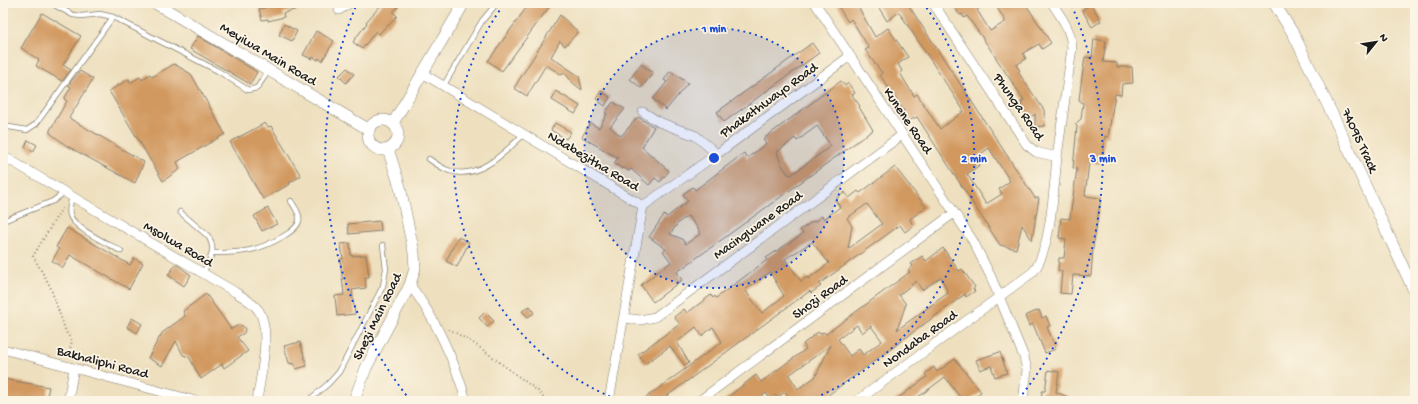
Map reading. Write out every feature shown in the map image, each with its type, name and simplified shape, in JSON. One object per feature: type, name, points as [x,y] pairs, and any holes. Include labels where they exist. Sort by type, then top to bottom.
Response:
[{"type":"street","name":"Meyiwa Main Road","points":[[155,3],[368,129]]},
{"type":"street","points":[[339,10],[350,3]]},
{"type":"street","points":[[393,123],[464,3]]},
{"type":"street","name":"Kunene Road","points":[[815,3],[981,256],[1027,370],[1023,401]]},
{"type":"street","name":"Phunga Road","points":[[933,3],[1027,145],[1036,152],[1058,157],[1072,48],[1068,27],[1052,3]]},
{"type":"street","name":"74095 Track","points":[[1274,3],[1294,35],[1415,293]]},
{"type":"street","name":"Phakathwayo Road","points":[[643,206],[717,154],[850,56]]},
{"type":"street","name":"Ndabezitha Road","points":[[422,73],[643,206],[610,401]]},
{"type":"street","points":[[643,112],[660,122],[696,136],[717,154]]},
{"type":"street","points":[[379,120],[389,121],[396,127],[398,138],[392,147],[378,150],[373,147],[368,139],[368,129],[370,125],[379,120]]},
{"type":"street","name":"Macingwane Road","points":[[624,318],[640,320],[655,317],[902,136]]},
{"type":"street","name":"Shezi Main Road","points":[[354,401],[366,368],[410,285],[415,268],[414,253],[400,187],[388,149]]},
{"type":"street","name":"Msolwa Road","points":[[3,156],[203,273],[252,304],[261,316],[265,337],[257,401]]},
{"type":"street","points":[[998,297],[1033,272],[1040,264],[1045,249],[1058,157]]},
{"type":"street","name":"Shozi Road","points":[[699,401],[954,213]]},
{"type":"street","points":[[410,285],[426,305],[434,320],[466,401]]},
{"type":"street","name":"Nondaba Road","points":[[857,401],[998,297]]},
{"type":"street","name":"Bakhaliphi Road","points":[[3,349],[70,367],[163,397],[196,401]]},
{"type":"street","points":[[68,401],[70,367]]},
{"type":"lane","points":[[51,3],[73,15],[81,16],[100,14],[113,17],[218,71],[248,90],[257,88],[269,70]]},
{"type":"lane","points":[[444,85],[482,21],[497,3]]},
{"type":"lane","points":[[3,126],[27,130],[36,124],[113,17]]},
{"type":"lane","points":[[429,159],[450,171],[466,173],[475,171],[486,166],[498,157],[524,134]]},
{"type":"lane","points":[[3,221],[68,194],[69,214],[71,219],[85,230],[121,251]]},
{"type":"lane","points":[[213,253],[232,253],[260,249],[289,233],[299,223],[300,219],[291,201]]},
{"type":"lane","points":[[180,212],[208,236],[213,247],[213,253],[203,273]]},
{"type":"lane","points":[[308,401],[328,384],[339,372],[379,293],[385,278],[386,269],[383,245]]},
{"type":"path","points":[[68,194],[33,255],[34,260],[39,265],[50,286],[66,332],[72,341],[70,367]]},
{"type":"path","points":[[434,320],[475,344],[538,391],[546,401]]},
{"type":"building","points":[[272,3],[310,3],[310,6],[283,13],[284,17],[268,21],[268,19],[262,20],[259,9],[265,8],[265,5]]},
{"type":"building","points":[[383,3],[402,3],[393,12],[397,16],[379,34],[376,31],[362,49],[353,42],[367,23],[366,22]]},
{"type":"building","points":[[521,3],[552,3],[502,71],[488,61],[526,8]]},
{"type":"building","points":[[836,3],[856,3],[875,37],[888,28],[908,57],[898,64],[902,71],[900,73],[914,96],[917,94],[940,129],[964,111],[899,12],[887,21],[876,3],[912,3],[909,6],[922,26],[1035,198],[1039,198],[1032,240],[1022,225],[1016,249],[1000,245],[917,117],[908,121],[902,113],[904,111],[880,75],[882,73],[865,50],[869,48],[851,19],[848,22]],"holes":[[[989,148],[1010,181],[999,189],[1002,194],[986,204],[967,174],[980,165],[975,158]]]},
{"type":"building","points":[[951,3],[987,3],[977,10],[990,31],[1005,22],[994,3],[1025,3],[1051,43],[1042,49],[1039,44],[1023,53],[1026,59],[1016,65],[1020,71],[1018,72],[1044,110],[1045,126],[1035,127],[1035,114],[1029,118],[1021,105],[1021,102],[1024,100],[982,37],[967,16],[964,18],[962,14],[960,15]]},
{"type":"building","points":[[1091,4],[1101,21],[1092,27],[1082,10]]},
{"type":"building","points":[[42,13],[81,36],[63,65],[71,70],[62,81],[36,66],[39,60],[21,48]]},
{"type":"building","points":[[560,15],[578,32],[565,46],[560,41],[551,57],[579,76],[582,90],[573,83],[564,72],[562,75],[546,65],[527,96],[514,88]]},
{"type":"building","points":[[284,24],[297,31],[292,41],[279,35]]},
{"type":"building","points":[[316,31],[334,41],[322,61],[319,58],[318,60],[313,57],[312,59],[303,55]]},
{"type":"building","points":[[198,36],[257,72],[250,84],[190,49]]},
{"type":"building","points":[[1094,39],[1106,41],[1103,62],[1117,63],[1117,67],[1132,67],[1133,83],[1122,84],[1121,95],[1115,94],[1108,137],[1105,136],[1102,162],[1099,164],[1089,162],[1085,196],[1101,198],[1093,248],[1091,276],[1073,275],[1071,294],[1060,293],[1062,271],[1058,270],[1059,258],[1064,258],[1066,239],[1059,238],[1061,218],[1070,219],[1077,169],[1073,168],[1077,126],[1075,124],[1081,119],[1083,103],[1079,100],[1085,57],[1092,58]]},
{"type":"building","points":[[812,43],[819,53],[724,122],[717,112]]},
{"type":"building","points":[[174,64],[191,74],[225,134],[177,162],[180,169],[163,181],[109,91],[129,79],[130,83],[140,77],[142,80],[150,74],[152,77]]},
{"type":"building","points":[[641,64],[653,73],[641,88],[630,79]]},
{"type":"building","points":[[347,68],[354,74],[346,83],[339,76]]},
{"type":"building","points":[[80,71],[93,79],[69,118],[144,162],[135,183],[67,146],[50,133],[50,130],[67,101],[64,99],[71,87],[68,85]]},
{"type":"building","points":[[670,71],[688,83],[666,110],[653,99],[667,82],[664,80]]},
{"type":"building","points":[[841,81],[845,86],[848,83],[855,93],[852,95],[860,106],[859,107],[873,130],[677,272],[682,280],[653,302],[641,285],[671,262],[663,251],[666,249],[649,237],[664,215],[667,217],[688,201],[683,194],[693,187],[695,190],[744,153],[747,158],[766,144],[763,139]],"holes":[[[817,126],[831,146],[791,175],[788,174],[781,164],[777,152],[795,138],[797,141]],[[688,216],[697,227],[700,234],[686,244],[682,239],[670,234],[679,222]]]},
{"type":"building","points":[[556,91],[580,106],[575,114],[552,100]]},
{"type":"building","points":[[601,91],[610,97],[605,106],[596,99]]},
{"type":"building","points":[[613,102],[625,109],[610,127],[621,136],[638,117],[654,127],[642,147],[669,171],[660,182],[655,178],[649,185],[631,169],[629,171],[624,168],[623,169],[614,163],[618,158],[582,137],[590,123],[599,128],[607,114],[605,113]]},
{"type":"building","points":[[265,123],[268,127],[271,126],[301,176],[263,199],[230,142]]},
{"type":"building","points":[[555,123],[571,132],[566,139],[551,130]]},
{"type":"building","points":[[28,140],[37,145],[33,152],[25,147]]},
{"type":"building","points":[[895,167],[926,207],[910,219],[913,226],[905,232],[900,225],[819,284],[821,286],[811,293],[810,291],[793,303],[660,401],[641,401],[722,342],[713,327],[702,336],[696,327],[677,342],[689,363],[685,366],[670,346],[645,364],[638,354],[680,324],[674,317],[684,309],[687,313],[711,295],[713,298],[715,296],[716,298],[767,260],[766,258],[801,235],[803,233],[800,230],[822,216],[824,219],[840,207],[835,200],[845,192],[849,198],[858,191],[860,193]],"holes":[[[867,204],[882,224],[848,249],[852,226],[847,218]],[[812,242],[829,263],[808,279],[807,277],[801,281],[785,259]],[[770,272],[784,296],[762,313],[745,290]]]},
{"type":"building","points":[[268,208],[277,224],[262,231],[254,216]]},
{"type":"building","points":[[380,221],[381,231],[349,234],[348,224]]},
{"type":"building","points":[[67,228],[130,265],[134,258],[143,263],[129,289],[70,255],[63,268],[52,261],[59,249],[56,247]]},
{"type":"building","points":[[458,237],[469,242],[457,267],[446,261]]},
{"type":"building","points":[[350,243],[351,256],[366,255],[369,277],[365,277],[366,288],[352,290],[355,314],[337,316],[335,296],[344,295],[340,259],[343,259],[341,244]]},
{"type":"building","points":[[943,248],[959,271],[962,269],[975,287],[973,289],[975,291],[966,297],[965,294],[820,401],[792,401],[785,392],[777,398],[775,395],[770,399],[766,393],[756,401],[723,401],[756,375],[761,382],[806,349],[803,344],[818,332],[820,334],[823,332],[826,334],[910,272],[908,270],[913,266],[911,264],[922,256],[926,261]],"holes":[[[941,277],[948,293],[897,330],[906,304],[899,295],[916,281],[922,290]],[[857,325],[862,333],[871,326],[882,341],[863,355],[859,349],[850,356],[838,339]],[[831,345],[815,377],[798,389],[789,375]]]},
{"type":"building","points":[[176,264],[191,275],[184,286],[168,275]]},
{"type":"building","points":[[206,294],[231,329],[239,325],[243,326],[245,329],[244,333],[237,337],[248,351],[224,368],[222,364],[201,379],[189,357],[183,355],[176,341],[162,366],[148,358],[162,333],[185,316],[183,311]]},
{"type":"building","points":[[530,306],[534,313],[528,317],[522,311]]},
{"type":"building","points":[[1039,310],[1042,318],[1046,316],[1050,326],[1047,327],[1056,349],[1045,353],[1033,324],[1029,326],[1025,316]]},
{"type":"building","points":[[485,312],[494,321],[487,327],[479,318]]},
{"type":"building","points":[[132,318],[142,324],[137,333],[127,327]]},
{"type":"building","points":[[300,342],[307,366],[296,369],[294,364],[289,363],[284,346]]},
{"type":"building","points":[[1000,352],[1007,373],[995,377],[991,366],[980,370],[976,360]]},
{"type":"building","points":[[955,359],[981,392],[969,401],[963,401],[945,377],[913,401],[894,401],[927,377],[925,374],[934,367],[937,372]]},
{"type":"building","points":[[1048,370],[1059,372],[1056,392],[1078,401],[1041,401],[1042,391],[1045,391]]},
{"type":"building","points":[[3,379],[49,387],[46,401],[3,401]]}]
